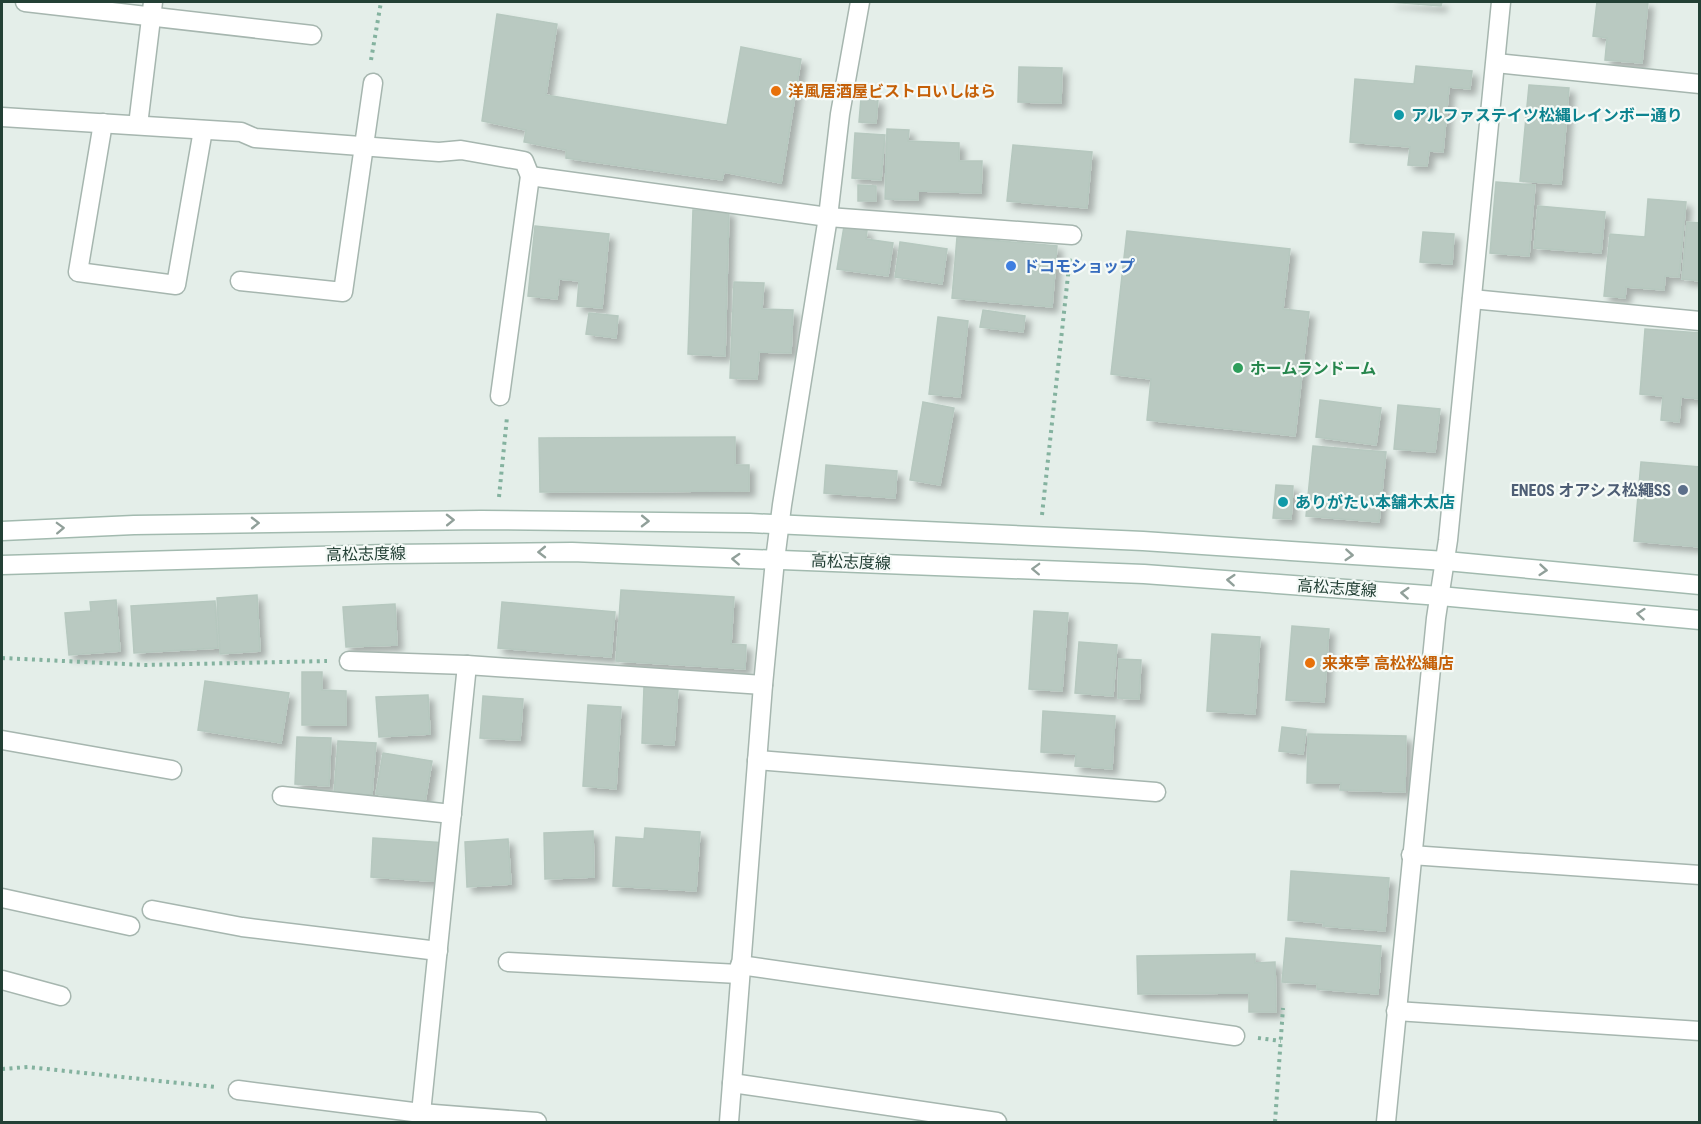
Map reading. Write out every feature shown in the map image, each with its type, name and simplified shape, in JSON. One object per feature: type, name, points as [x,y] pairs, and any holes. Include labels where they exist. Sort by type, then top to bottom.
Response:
[{"type":"street","points":[[25,2],[152,9],[312,35]]},
{"type":"street","points":[[729,1122],[763,684],[775,560],[828,217],[840,114],[860,2]]},
{"type":"street","points":[[1386,1122],[1411,855],[1440,596],[1446,561],[1502,2]]},
{"type":"street","points":[[138,125],[152,9]]},
{"type":"street","points":[[1496,63],[1700,84]]},
{"type":"street","points":[[240,281],[343,292],[373,83]]},
{"type":"street","points":[[2,117],[241,132],[255,138],[439,152],[461,150],[524,161],[530,176],[500,396]]},
{"type":"street","points":[[102,123],[78,272],[176,285],[203,130]]},
{"type":"street","points":[[530,176],[828,217],[1072,235]]},
{"type":"street","points":[[1472,299],[1700,321]]},
{"type":"street","name":"高松志度線","points":[[2,531],[146,525],[481,520],[780,524],[1143,541],[1446,561],[1700,585]]},
{"type":"street","name":"高松志度線","points":[[2,565],[388,554],[560,552],[848,561],[1143,574],[1440,596],[1700,620]]},
{"type":"street","points":[[348,661],[467,665],[763,684]]},
{"type":"street","points":[[421,1113],[467,665]]},
{"type":"street","points":[[2,740],[172,770]]},
{"type":"street","points":[[758,760],[1156,792]]},
{"type":"street","points":[[282,796],[452,814]]},
{"type":"street","points":[[1411,855],[1700,875]]},
{"type":"street","points":[[2,898],[130,926]]},
{"type":"street","points":[[152,910],[242,927],[438,951]]},
{"type":"street","points":[[508,962],[740,970],[1235,1036]]},
{"type":"street","points":[[2,980],[61,996]]},
{"type":"street","points":[[1396,1011],[1700,1031]]},
{"type":"street","points":[[732,1083],[997,1122]]},
{"type":"street","points":[[238,1090],[369,1114],[421,1113],[537,1122]]},
{"type":"path","points":[[373,83],[369,73],[381,2]]},
{"type":"path","points":[[1042,515],[1072,235]]},
{"type":"path","points":[[499,497],[508,403],[500,396]]},
{"type":"path","points":[[2,658],[145,665],[348,661]]},
{"type":"path","points":[[1275,1122],[1283,1008]]},
{"type":"path","points":[[2,1069],[28,1066],[238,1090]]},
{"type":"building","points":[[1390,2],[1442,2],[1441,6]]},
{"type":"building","points":[[1597,2],[1648,2],[1642,63],[1605,60],[1607,38],[1593,36]]},
{"type":"building","points":[[497,14],[557,24],[546,95],[727,125],[741,47],[801,59],[781,183],[724,172],[722,180],[566,158],[566,150],[524,142],[526,130],[482,121]]},
{"type":"building","name":"アルファステイツ松縄レインボー通り","points":[[1416,66],[1472,71],[1470,89],[1449,87],[1443,152],[1429,151],[1427,166],[1408,165],[1410,147],[1350,142],[1355,79],[1414,84]]},
{"type":"building","points":[[1019,67],[1062,68],[1061,103],[1018,102]]},
{"type":"building","points":[[1529,85],[1569,88],[1561,184],[1520,181]]},
{"type":"building","points":[[861,98],[878,99],[876,123],[859,122]]},
{"type":"building","points":[[887,129],[909,130],[908,141],[959,143],[959,161],[982,161],[981,193],[918,191],[918,200],[885,199]]},
{"type":"building","points":[[855,133],[885,135],[881,180],[852,178]]},
{"type":"building","points":[[1013,145],[1092,152],[1087,208],[1007,201]]},
{"type":"building","points":[[1496,182],[1535,185],[1529,256],[1490,253]]},
{"type":"building","points":[[858,185],[876,186],[876,201],[858,201]]},
{"type":"building","points":[[1648,199],[1686,202],[1679,277],[1665,276],[1664,290],[1626,287],[1625,298],[1604,296],[1610,234],[1645,237]]},
{"type":"building","points":[[1538,206],[1605,212],[1601,253],[1534,248]]},
{"type":"building","points":[[693,210],[729,211],[725,356],[688,354]]},
{"type":"building","points":[[1687,222],[1700,223],[1700,281],[1682,279]]},
{"type":"building","points":[[535,226],[609,234],[602,308],[577,306],[579,281],[559,279],[557,299],[528,296]]},
{"type":"building","points":[[844,226],[867,230],[866,239],[893,243],[888,276],[837,269]]},
{"type":"building","points":[[1127,231],[1290,249],[1283,309],[1309,312],[1295,436],[1147,420],[1151,379],[1111,374]]},
{"type":"building","points":[[1423,232],[1454,234],[1452,264],[1420,262]]},
{"type":"building","points":[[957,237],[1057,246],[1052,307],[952,298]]},
{"type":"building","points":[[900,242],[947,249],[942,284],[895,277]]},
{"type":"building","points":[[734,282],[764,283],[762,309],[793,310],[791,353],[759,352],[757,379],[730,378]]},
{"type":"building","points":[[983,310],[1025,316],[1023,332],[980,327]]},
{"type":"building","points":[[589,313],[618,316],[616,338],[586,334]]},
{"type":"building","points":[[938,317],[968,321],[960,397],[929,394]]},
{"type":"building","points":[[1645,329],[1700,333],[1700,399],[1681,397],[1679,422],[1661,420],[1663,396],[1640,394]]},
{"type":"building","points":[[1320,400],[1381,408],[1376,445],[1316,437]]},
{"type":"building","points":[[923,402],[954,408],[940,485],[910,480]]},
{"type":"building","points":[[1398,405],[1440,409],[1435,452],[1394,449]]},
{"type":"building","points":[[735,437],[735,465],[749,465],[749,491],[540,492],[539,438]]},
{"type":"building","points":[[1313,446],[1386,452],[1379,522],[1306,516]]},
{"type":"building","points":[[1641,462],[1700,467],[1700,547],[1634,541]]},
{"type":"building","points":[[826,465],[897,471],[895,498],[824,493]]},
{"type":"building","name":"ありがたい本舗木太店","points":[[1276,485],[1293,486],[1291,519],[1273,518]]},
{"type":"building","points":[[621,590],[734,597],[731,644],[746,645],[745,669],[616,661]]},
{"type":"building","points":[[257,595],[260,651],[220,654],[217,598]]},
{"type":"building","points":[[116,600],[120,651],[69,655],[65,613],[91,611],[90,602]]},
{"type":"building","points":[[215,601],[218,648],[134,653],[131,606]]},
{"type":"building","points":[[502,602],[615,612],[611,657],[498,648]]},
{"type":"building","points":[[395,604],[397,645],[346,647],[343,607]]},
{"type":"building","points":[[1034,611],[1068,613],[1062,691],[1029,689]]},
{"type":"building","points":[[1292,626],[1329,629],[1324,702],[1286,700]]},
{"type":"building","points":[[1212,634],[1260,637],[1255,714],[1207,711]]},
{"type":"building","points":[[1079,642],[1117,645],[1113,696],[1075,693]]},
{"type":"building","points":[[1119,659],[1141,660],[1139,699],[1118,698]]},
{"type":"building","points":[[302,672],[322,672],[322,690],[346,691],[346,725],[302,725]]},
{"type":"building","points":[[205,681],[289,693],[281,743],[198,730]]},
{"type":"building","points":[[644,687],[678,689],[674,745],[642,743]]},
{"type":"building","points":[[428,695],[430,734],[379,737],[376,697]]},
{"type":"building","points":[[483,696],[523,699],[520,740],[480,738]]},
{"type":"building","points":[[588,705],[621,707],[616,789],[583,786]]},
{"type":"building","points":[[1043,711],[1115,716],[1112,769],[1075,766],[1076,754],[1041,752]]},
{"type":"building","points":[[1282,727],[1306,730],[1303,754],[1279,751]]},
{"type":"building","points":[[1308,734],[1406,736],[1405,792],[1340,790],[1341,783],[1307,783]]},
{"type":"building","points":[[297,737],[331,738],[329,786],[295,784]]},
{"type":"building","points":[[338,741],[376,743],[372,795],[334,793]]},
{"type":"building","points":[[383,753],[432,761],[425,802],[376,794]]},
{"type":"building","points":[[645,828],[700,832],[696,891],[613,886],[616,837],[644,839]]},
{"type":"building","points":[[593,831],[594,877],[545,879],[544,833]]},
{"type":"building","points":[[373,838],[447,843],[444,882],[371,877]]},
{"type":"building","points":[[508,839],[511,884],[467,887],[465,842]]},
{"type":"building","points":[[1291,871],[1389,878],[1385,931],[1323,926],[1324,923],[1288,920]]},
{"type":"building","points":[[1286,938],[1381,946],[1378,994],[1317,989],[1317,984],[1282,982]]},
{"type":"building","points":[[1255,954],[1255,963],[1275,962],[1276,1012],[1249,1012],[1249,993],[1138,994],[1137,956]]},
{"type":"place","name":"洋風居酒屋ビストロいしはら","points":[[776,91]]},
{"type":"place","name":"アルファステイツ松縄レインボー通り","points":[[1399,115]]},
{"type":"place","name":"ドコモショップ","points":[[1011,266]]},
{"type":"place","name":"ホームランドーム","points":[[1238,368]]},
{"type":"place","name":"ENEOS オアシス松繩SS","points":[[1683,490]]},
{"type":"place","name":"ありがたい本舗木太店","points":[[1283,502]]},
{"type":"place","name":"来来亭 高松松縄店","points":[[1310,663]]}]
